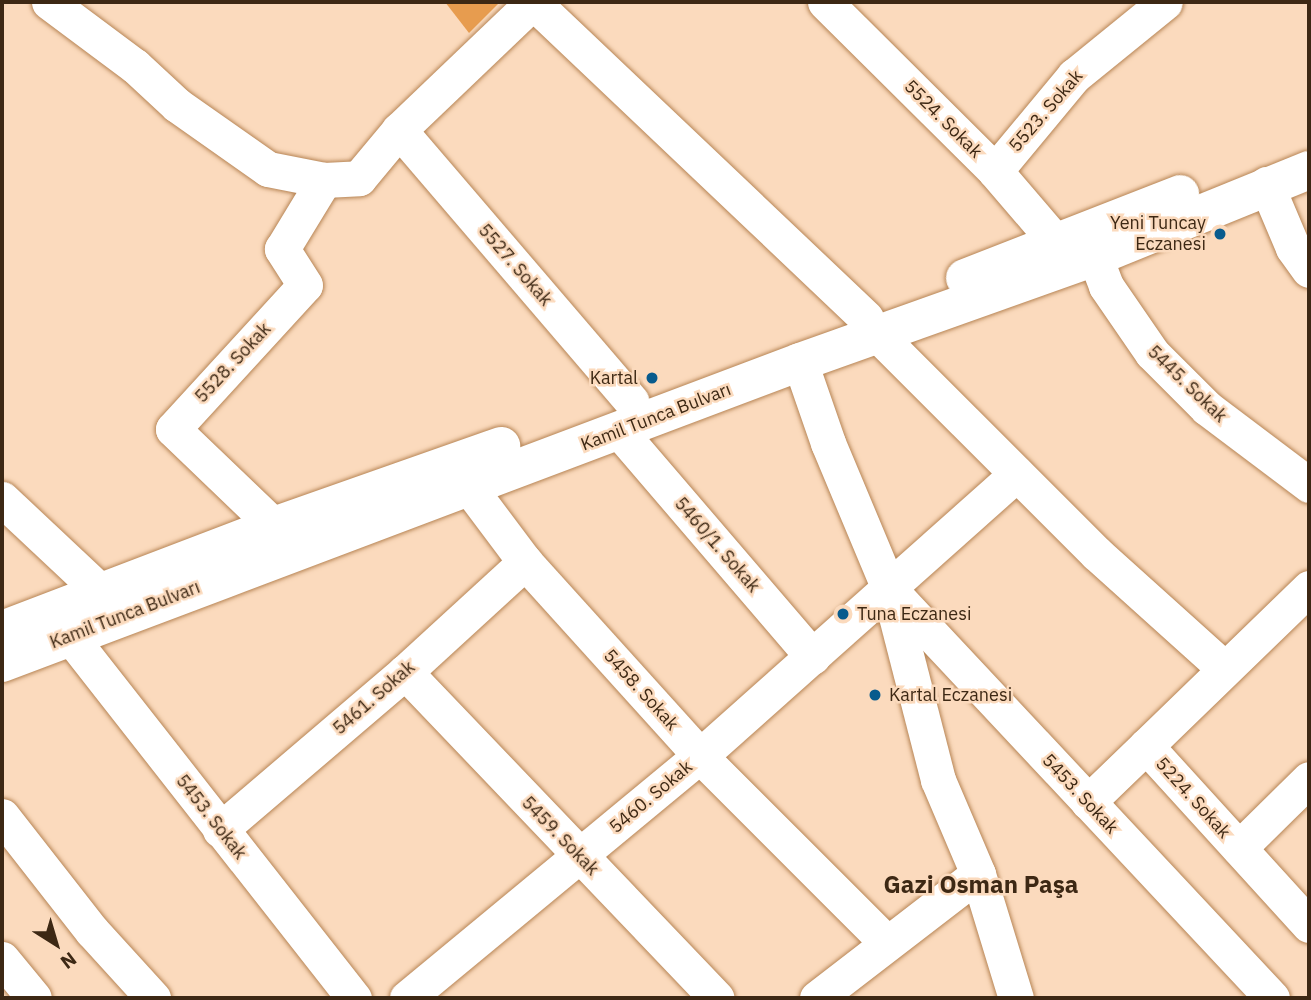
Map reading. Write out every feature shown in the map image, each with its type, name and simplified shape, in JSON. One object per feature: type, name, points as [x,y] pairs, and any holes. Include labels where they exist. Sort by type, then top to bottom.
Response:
[{"type":"main road","name":"Kamil Tunca Bulvarı","points":[[2,638],[102,593],[274,526],[800,362],[1055,241],[1309,145]]},
{"type":"main road","name":"Kamil Tunca Bulvarı","points":[[2,638],[69,635],[468,486],[626,416],[873,327],[1095,257],[1266,184],[1309,170]]},
{"type":"street","points":[[49,2],[135,66],[177,105],[268,169],[324,180],[359,178],[399,130],[533,2],[873,327],[1096,553],[1225,669]]},
{"type":"street","name":"5524. Sokak","points":[[825,2],[995,171],[1055,241]]},
{"type":"street","name":"5523. Sokak","points":[[995,171],[1074,76],[1165,2]]},
{"type":"street","name":"5527. Sokak","points":[[399,130],[626,416]]},
{"type":"street","name":"5528. Sokak","points":[[274,526],[173,429],[305,285],[282,249],[324,180]]},
{"type":"street","points":[[1266,184],[1293,248],[1309,270]]},
{"type":"street","name":"5445. Sokak","points":[[1095,257],[1106,286],[1152,353],[1207,408],[1309,485]]},
{"type":"street","points":[[800,362],[828,443],[890,589],[938,780],[978,874],[1016,998]]},
{"type":"street","name":"5460/1. Sokak","points":[[626,416],[813,657]]},
{"type":"street","name":"5460. Sokak","points":[[407,998],[700,756],[1017,474]]},
{"type":"street","name":"5458. Sokak","points":[[468,486],[525,562],[700,756],[886,942]]},
{"type":"street","points":[[2,499],[102,593]]},
{"type":"street","name":"5461. Sokak","points":[[220,830],[405,673],[525,562]]},
{"type":"street","name":"5224. Sokak","points":[[1309,588],[1146,746],[1309,925]]},
{"type":"street","name":"5453. Sokak","points":[[890,589],[1272,998]]},
{"type":"street","name":"5453. Sokak","points":[[69,635],[354,998]]},
{"type":"street","name":"5459. Sokak","points":[[405,673],[716,998]]},
{"type":"street","points":[[1088,802],[1146,746]]},
{"type":"street","points":[[1239,848],[1309,779]]},
{"type":"street","points":[[2,816],[92,931],[153,998]]},
{"type":"street","points":[[817,998],[886,942],[978,874]]},
{"type":"street","points":[[2,959],[34,998]]},
{"type":"shaded area","points":[[445,2],[500,2],[469,33]]},
{"type":"place","name":"Yeni Tuncay Eczanesi","points":[[1220,234]]},
{"type":"place","name":"Kartal","points":[[652,378]]},
{"type":"place","name":"Tuna Eczanesi","points":[[843,614]]},
{"type":"place","name":"Kartal Eczanesi","points":[[875,695]]},
{"type":"district","name":"Gazi Osman Paşa","points":[[981,885]]}]
